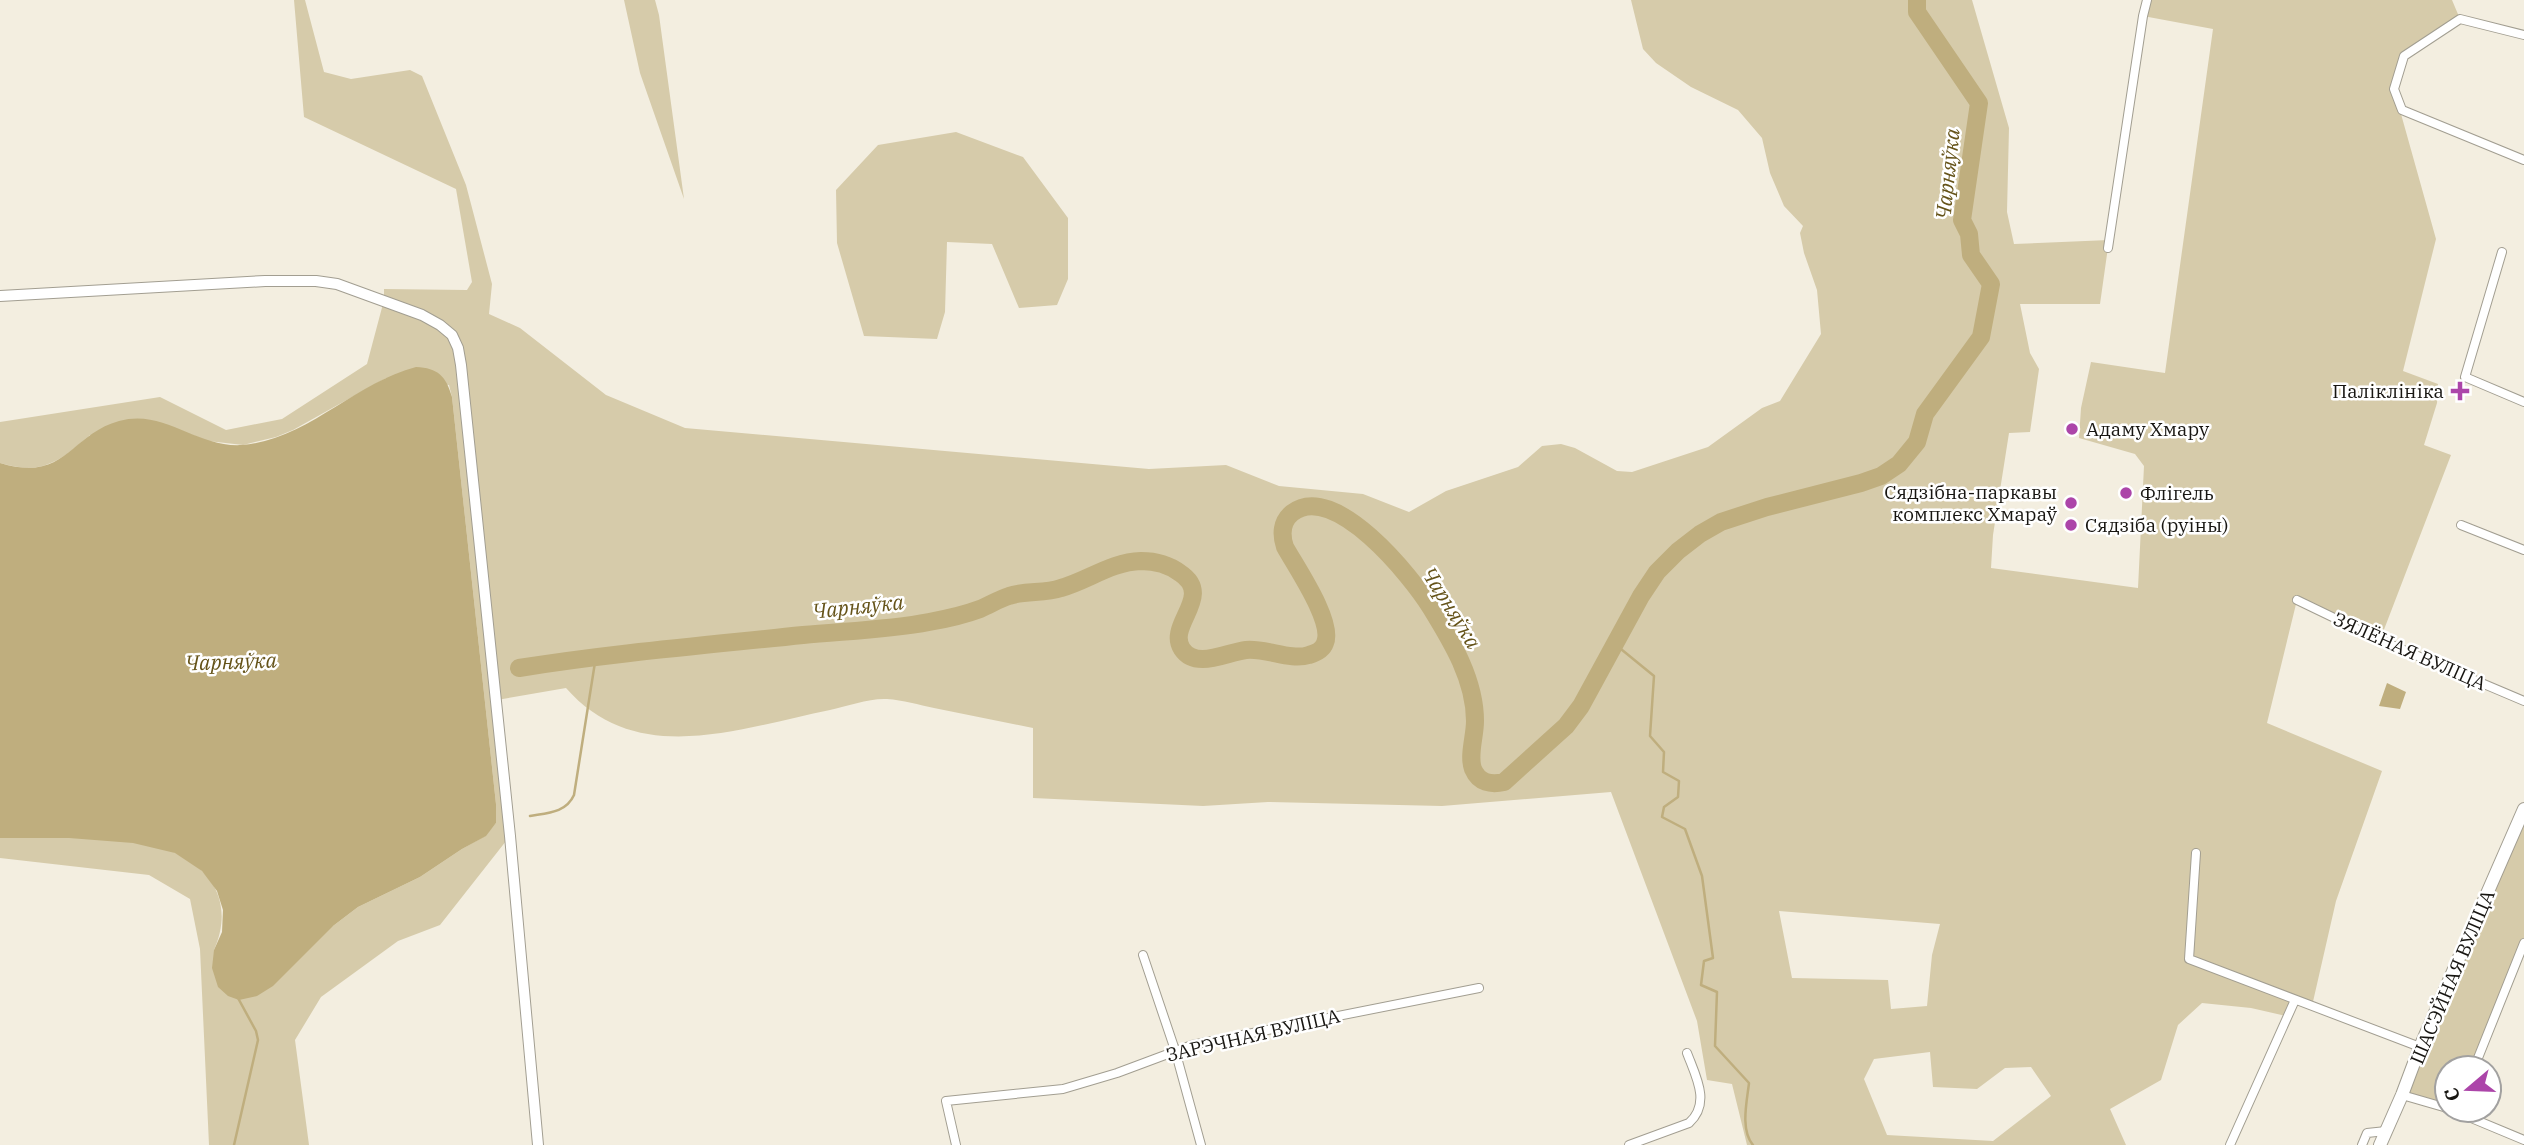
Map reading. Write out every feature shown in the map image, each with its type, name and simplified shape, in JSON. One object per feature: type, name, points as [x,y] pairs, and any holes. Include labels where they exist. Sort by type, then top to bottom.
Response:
[{"type":"main road","name":"ШАСЭЙНАЯ ВУЛІЦА","points":[[2380,1145],[2420,1046],[2524,808]]},
{"type":"street","points":[[2108,248],[2147,0]]},
{"type":"street","points":[[2524,34],[2460,19],[2404,55],[2394,89],[2402,110],[2524,160]]},
{"type":"street","points":[[2502,252],[2465,377],[2524,402]]},
{"type":"street","points":[[0,296],[264,281],[316,281],[357,290],[422,315],[452,335],[461,365],[512,849],[538,1145]]},
{"type":"street","points":[[2461,525],[2524,550]]},
{"type":"street","name":"ЗЯЛЁНАЯ ВУЛІЦА","points":[[2297,600],[2380,640],[2524,701]]},
{"type":"street","points":[[2196,853],[2189,959],[2420,1046]]},
{"type":"street","points":[[2480,1054],[2524,943]]},
{"type":"street","points":[[1143,956],[1175,1050],[1201,1145]]},
{"type":"street","name":"ЗАРЭЧНАЯ ВУЛІЦА","points":[[956,1145],[946,1101],[1063,1089],[1117,1073],[1175,1050],[1479,988]]},
{"type":"street","points":[[2230,1145],[2295,1000]]},
{"type":"street","points":[[1629,1145],[1695,1118],[1700,1110],[1701,1090],[1687,1054]]},
{"type":"street","points":[[2402,1095],[2433,1104]]},
{"type":"street","points":[[2486,1124],[2524,1140]]},
{"type":"street","points":[[2362,1145],[2367,1133],[2386,1131]]},
{"type":"shaded area","points":[[294,0],[305,0],[324,72],[351,79],[410,70],[422,76],[466,185],[492,284],[489,314],[520,328],[606,395],[685,428],[1149,469],[1226,465],[1279,486],[1363,494],[1409,512],[1446,491],[1518,467],[1542,446],[1561,444],[1575,448],[1617,471],[1632,472],[1708,447],[1762,408],[1780,401],[1821,334],[1817,290],[1800,233],[1803,226],[1784,206],[1770,173],[1762,138],[1738,110],[1691,87],[1656,63],[1643,49],[1631,0],[1972,0],[2009,128],[2007,212],[2014,244],[2109,240],[2100,304],[2020,304],[2030,353],[2039,369],[2030,432],[2009,433],[1993,535],[1991,568],[2138,588],[2144,466],[2135,454],[2079,438],[2081,408],[2091,362],[2165,373],[2213,29],[2143,16],[2150,0],[2452,0],[2460,19],[2404,56],[2394,89],[2436,239],[2403,371],[2438,384],[2437,403],[2424,445],[2451,455],[2380,640],[2297,600],[2267,723],[2382,771],[2336,901],[2312,1006],[2295,1001],[2286,1016],[2251,1008],[2202,1003],[2178,1025],[2161,1080],[2110,1109],[2126,1145],[1747,1145],[1732,1084],[1707,1080],[1697,1021],[1611,792],[1442,806],[1268,802],[1203,806],[1033,798],[1033,728],[905,701],[880,699],[726,732],[691,736],[657,735],[625,728],[594,713],[566,688],[497,700],[510,836],[440,925],[398,941],[321,997],[295,1040],[309,1145],[209,1145],[200,949],[190,899],[149,875],[0,858],[0,838],[64,837],[115,840],[160,847],[176,853],[202,871],[218,894],[222,920],[214,950],[333,926],[358,907],[420,877],[485,836],[496,823],[496,804],[449,385],[386,378],[293,430],[243,445],[208,441],[190,434],[90,435],[50,464],[28,468],[0,463],[0,422],[160,397],[226,430],[282,419],[367,364],[384,300],[384,289],[467,290],[472,282],[456,189],[304,117]],"holes":[[[1779,911],[1940,924],[1932,955],[1927,1006],[1891,1009],[1888,980],[1792,978]],[[1930,1052],[1933,1087],[1977,1089],[2005,1068],[2031,1067],[2051,1096],[1993,1141],[1887,1135],[1864,1079],[1874,1059]]]},
{"type":"shaded area","points":[[624,0],[655,0],[684,199],[640,73]]},
{"type":"shaded area","points":[[956,132],[1023,157],[1068,218],[1068,279],[1057,305],[1019,308],[992,244],[947,242],[945,312],[937,339],[864,336],[837,243],[836,190],[878,145]]},
{"type":"shaded area","points":[[2524,810],[2524,943],[2480,1054],[2433,1054],[2433,1104],[2402,1095]]},
{"type":"water","points":[[416,367],[430,369],[440,375],[452,397],[496,823],[486,836],[420,877],[358,907],[333,926],[273,986],[257,996],[239,1000],[228,996],[218,987],[212,968],[214,950],[222,932],[223,910],[217,891],[202,871],[175,853],[133,843],[69,838],[0,838],[0,463],[22,468],[39,467],[66,455],[102,428],[135,418],[166,424],[210,441],[226,444],[242,445],[266,441],[309,422],[372,385]]},
{"type":"water","points":[[2387,683],[2406,692],[2400,709],[2379,706]]},
{"type":"waterway","name":"Чарняўка","points":[[519,668],[661,650],[913,625],[968,613],[1015,594],[1055,590],[1110,568],[1141,561],[1166,565],[1189,582],[1193,591],[1192,601],[1180,630],[1179,640],[1188,655],[1203,659],[1246,650],[1294,656],[1309,655],[1325,643],[1324,622],[1313,595],[1285,547],[1283,533],[1288,517],[1309,506],[1329,510],[1349,520],[1370,536],[1421,594],[1439,621],[1467,676],[1475,721],[1471,752],[1473,769],[1486,782],[1504,782],[1566,726],[1581,706],[1641,596],[1657,572],[1678,551],[1721,522],[1767,507],[1861,483],[1881,476],[1899,464],[1917,442],[1925,414],[1981,337],[1991,284],[1971,255],[1969,234],[1962,220],[1979,103],[1917,12],[1917,0]]},
{"type":"waterway","points":[[1616,645],[1654,676],[1650,736],[1664,752],[1663,772],[1679,781],[1678,797],[1664,807],[1662,817],[1685,829],[1702,876],[1713,958],[1704,961],[1701,985],[1717,992],[1715,1046],[1749,1083],[1745,1124],[1753,1145]]},
{"type":"waterway","points":[[530,816],[561,809],[574,795],[596,656]]},
{"type":"waterway","points":[[234,1145],[258,1040],[238,998]]},
{"type":"place","name":"Паліклініка","points":[[2460,391]]},
{"type":"place","name":"Адаму Хмару","points":[[2072,429]]},
{"type":"place","name":"Флігель","points":[[2126,493]]},
{"type":"place","name":"Сядзібна-паркавы комплекс Хмараў","points":[[2071,503]]},
{"type":"place","name":"Сядзіба (руіны)","points":[[2071,525]]}]
